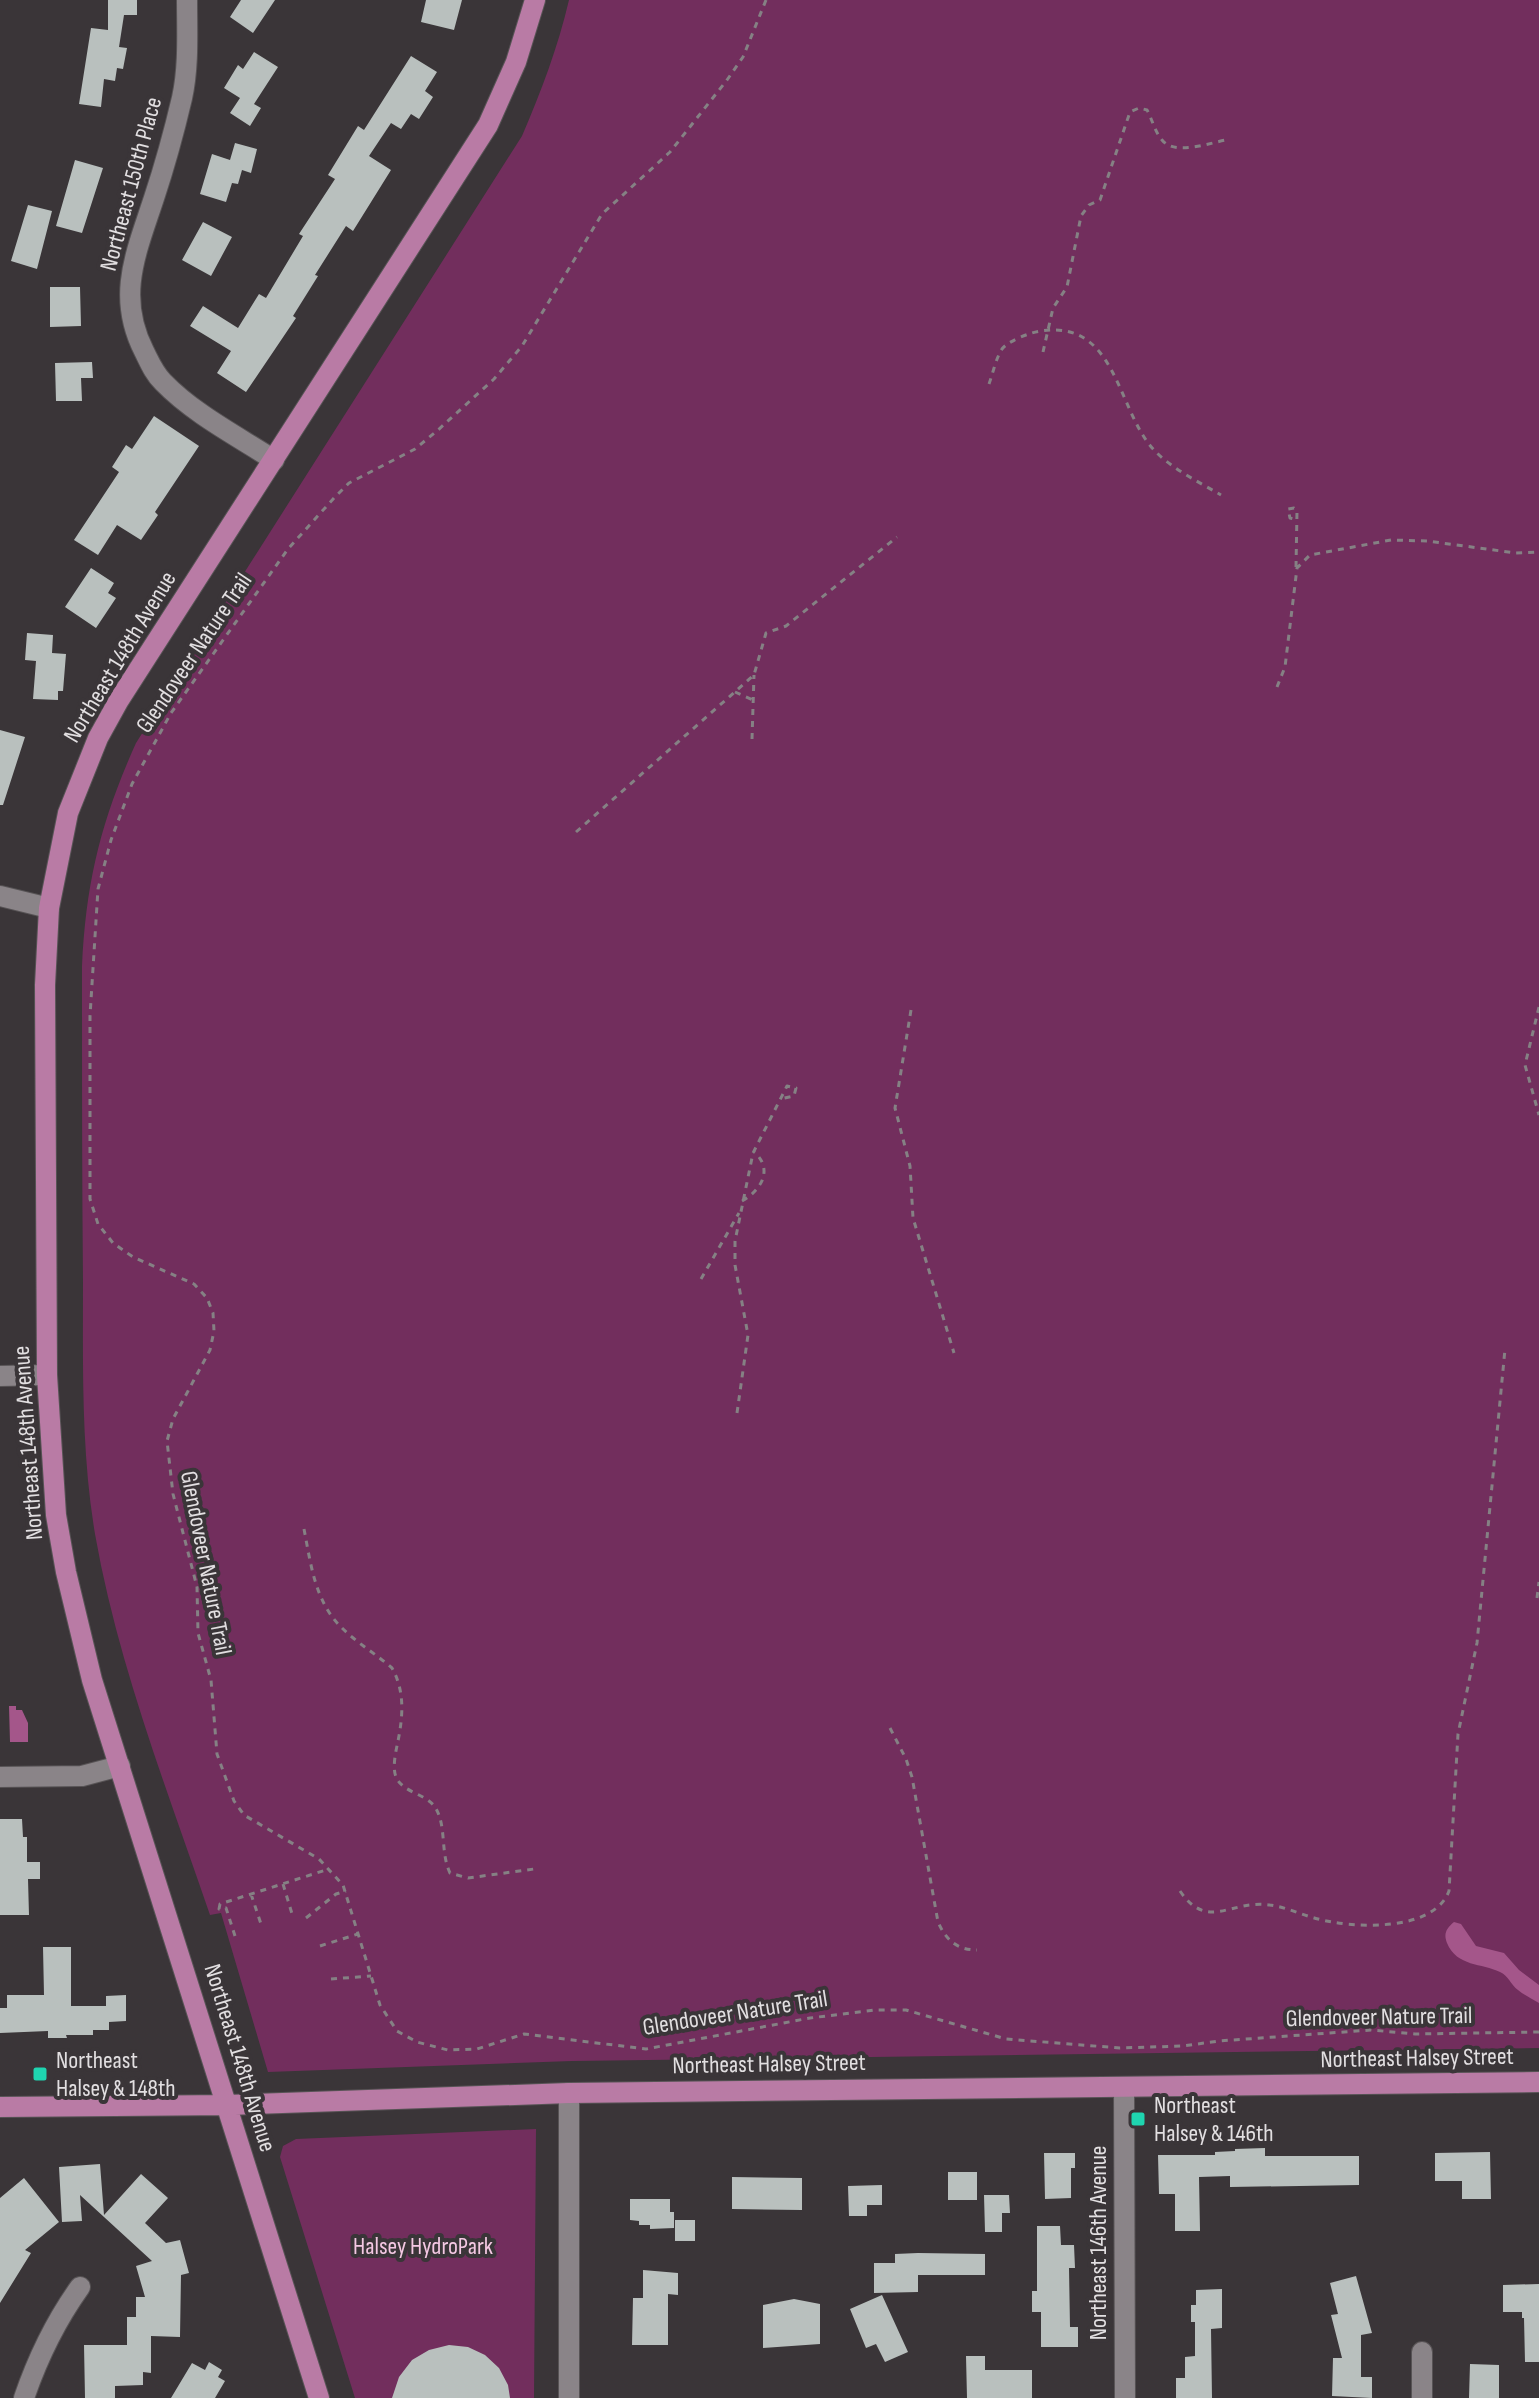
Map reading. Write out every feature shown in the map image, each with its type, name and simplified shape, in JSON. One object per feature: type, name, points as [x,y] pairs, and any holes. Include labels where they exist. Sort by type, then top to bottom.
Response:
[{"type":"main road","name":"Northeast 148th Avenue","points":[[319,2398],[92,1680],[60,1542],[50,1446],[47,1375],[45,985],[49,908],[68,813],[98,738],[119,700],[488,125],[516,62],[535,0]]},
{"type":"main road","name":"Northeast Halsey Street","points":[[0,2107],[228,2105],[569,2093],[1539,2082]]},
{"type":"street","name":"Northeast 150th Place","points":[[187,0],[183,93],[175,130],[132,264],[131,311],[136,336],[151,368],[162,382],[182,399],[274,460]]},
{"type":"street","points":[[0,896],[49,908]]},
{"type":"street","points":[[0,1376],[47,1375]]},
{"type":"street","points":[[0,1777],[82,1776],[120,1766]]},
{"type":"street","name":"Northeast 146th Avenue","points":[[1124,2087],[1125,2398]]},
{"type":"street","points":[[569,2093],[569,2398]]},
{"type":"street","points":[[24,2398],[56,2322],[80,2287]]},
{"type":"street","points":[[1422,2352],[1422,2398]]},
{"type":"path","name":"Glendoveer Nature Trail","points":[[766,0],[743,57],[727,80],[670,152],[602,214],[559,281],[541,317],[494,379],[415,449],[349,483],[288,549],[171,713],[132,784],[111,840],[98,889],[90,1016],[90,1199],[98,1224],[113,1243],[133,1257],[194,1284],[207,1298],[213,1313],[214,1331],[210,1350],[173,1419],[167,1441],[173,1494],[197,1587],[198,1633],[211,1680],[217,1754],[234,1801],[244,1815],[319,1859],[329,1869],[346,1891],[383,2011],[397,2031],[425,2045],[448,2050],[477,2049],[524,2034],[646,2049],[799,2020],[875,2010],[906,2010],[1006,2039],[1120,2048],[1183,2046],[1371,2030],[1415,2034],[1539,2032]]},
{"type":"path","points":[[1043,352],[1053,308],[1067,287],[1081,216],[1089,205],[1100,200],[1130,112],[1139,108],[1147,110],[1161,139],[1171,146],[1185,147],[1226,140]]},
{"type":"path","points":[[989,384],[1003,348],[1039,331],[1063,331],[1076,335],[1101,352],[1122,388],[1143,435],[1156,452],[1221,495]]},
{"type":"path","points":[[1277,687],[1285,667],[1295,578],[1297,520]]},
{"type":"path","points":[[752,739],[754,675],[766,633],[786,626],[897,537]]},
{"type":"path","points":[[1295,578],[1297,568],[1310,555],[1391,540],[1427,541],[1516,553],[1539,552]]},
{"type":"path","points":[[576,832],[754,675]]},
{"type":"path","points":[[735,692],[753,700]]},
{"type":"path","points":[[1539,1007],[1525,1065],[1539,1115]]},
{"type":"path","points":[[911,1010],[895,1108],[910,1166],[913,1218],[954,1353]]},
{"type":"path","points":[[737,1413],[747,1348],[745,1313],[734,1253],[753,1151],[780,1099]]},
{"type":"path","points":[[742,1201],[758,1190],[765,1174],[763,1161],[753,1151]]},
{"type":"path","points":[[701,1279],[741,1209]]},
{"type":"path","points":[[1180,1891],[1192,1907],[1205,1912],[1262,1904],[1319,1919],[1353,1924],[1406,1922],[1445,1901],[1449,1891],[1458,1734],[1477,1643],[1505,1349]]},
{"type":"path","points":[[304,1529],[316,1584],[325,1607],[341,1627],[383,1660],[397,1677],[402,1719],[395,1774],[404,1787],[426,1798],[437,1811],[444,1859],[450,1873],[468,1878],[534,1869]]},
{"type":"path","points":[[1537,1598],[1539,1582]]},
{"type":"path","points":[[890,1728],[912,1777],[938,1922],[945,1936],[957,1946],[977,1950]]},
{"type":"path","points":[[235,1936],[226,1908],[221,1910],[218,1906],[329,1869]]},
{"type":"path","points":[[283,1884],[293,1917]]},
{"type":"path","points":[[306,1918],[336,1894],[346,1891]]},
{"type":"path","points":[[251,1894],[262,1927]]},
{"type":"path","points":[[320,1946],[358,1934]]},
{"type":"path","points":[[331,1979],[371,1976]]},
{"type":"green space","points":[[569,0],[1539,0],[1539,2048],[572,2061],[268,2072],[221,1913],[210,1915],[130,1679],[105,1583],[90,1502],[83,1376],[82,966],[87,906],[105,825],[136,743],[522,136],[560,35]]},
{"type":"green space","name":"Halsey HydroPark","points":[[536,2129],[534,2398],[355,2398],[280,2157],[283,2146],[296,2139]]},
{"type":"shaded area","points":[[9,1706],[22,1710],[28,1723],[28,1742],[10,1742]]},
{"type":"shaded area","points":[[1454,1922],[1461,1924],[1476,1946],[1504,1953],[1519,1970],[1539,1985],[1539,2003],[1518,1990],[1503,1973],[1470,1963],[1451,1951],[1445,1936]]},
{"type":"building","points":[[108,0],[137,0],[137,15],[124,15],[119,47],[127,48],[123,69],[117,68],[115,81],[104,79],[101,107],[79,104],[91,28],[108,30]]},
{"type":"building","points":[[241,0],[275,0],[253,33],[230,17]]},
{"type":"building","points":[[426,0],[462,0],[454,30],[421,22]]},
{"type":"building","points":[[254,52],[278,67],[254,104],[261,108],[250,126],[230,113],[240,98],[224,88],[238,65],[243,69]]},
{"type":"building","points":[[411,56],[437,72],[425,91],[433,97],[419,119],[411,114],[401,129],[391,123],[369,156],[391,170],[353,231],[346,226],[315,275],[318,276],[293,316],[296,318],[246,392],[217,373],[231,351],[190,326],[203,306],[238,328],[259,294],[266,298],[303,236],[299,234],[335,179],[328,175],[358,126],[364,130]]},
{"type":"building","points":[[235,143],[257,149],[251,173],[242,170],[238,184],[232,183],[226,202],[200,194],[212,154],[230,160]]},
{"type":"building","points":[[75,160],[103,168],[82,233],[56,226]]},
{"type":"building","points":[[28,205],[52,211],[37,269],[11,261]]},
{"type":"building","points":[[203,222],[232,237],[211,276],[182,260]]},
{"type":"building","points":[[50,287],[80,287],[81,326],[50,327]]},
{"type":"building","points":[[92,362],[93,378],[81,378],[82,401],[56,401],[55,363]]},
{"type":"building","points":[[154,416],[199,446],[155,512],[158,515],[141,540],[117,525],[98,555],[74,540],[119,472],[112,467],[126,445],[132,449]]},
{"type":"building","points":[[91,568],[114,583],[108,593],[116,598],[96,628],[65,607]]},
{"type":"building","points":[[27,633],[53,635],[52,653],[66,654],[63,691],[58,691],[58,700],[33,699],[36,661],[25,660]]},
{"type":"building","points":[[0,730],[25,737],[3,805],[0,805]]},
{"type":"building","points":[[0,1819],[22,1819],[23,1837],[27,1837],[27,1862],[40,1862],[40,1879],[28,1879],[29,1915],[0,1915]]},
{"type":"building","points":[[43,1947],[71,1947],[71,2006],[106,2006],[106,1996],[126,1995],[126,2021],[109,2022],[109,2030],[93,2030],[93,2035],[66,2035],[67,2038],[48,2038],[48,2031],[0,2033],[0,2008],[7,2008],[7,1995],[44,1995]]},
{"type":"building","points":[[1265,2148],[1265,2156],[1359,2156],[1359,2185],[1230,2187],[1230,2176],[1199,2177],[1200,2231],[1175,2231],[1175,2194],[1159,2194],[1158,2155],[1215,2155],[1215,2152],[1235,2149]]},
{"type":"building","points":[[1490,2152],[1491,2199],[1462,2199],[1462,2181],[1435,2181],[1435,2153]]},
{"type":"building","points":[[1044,2153],[1075,2153],[1075,2168],[1071,2168],[1071,2198],[1045,2199]]},
{"type":"building","points":[[100,2164],[104,2215],[141,2174],[168,2198],[145,2223],[166,2243],[180,2240],[189,2273],[181,2275],[180,2337],[151,2336],[151,2373],[143,2372],[143,2385],[115,2386],[115,2398],[85,2398],[84,2345],[127,2345],[127,2317],[136,2317],[136,2297],[145,2297],[136,2266],[152,2261],[80,2195],[82,2221],[62,2222],[59,2167]]},
{"type":"building","points":[[948,2172],[977,2172],[977,2200],[948,2200]]},
{"type":"building","points":[[732,2177],[802,2178],[802,2210],[732,2209]]},
{"type":"building","points":[[24,2178],[59,2222],[25,2250],[31,2253],[0,2303],[0,2198]]},
{"type":"building","points":[[882,2185],[882,2205],[867,2205],[867,2216],[849,2216],[848,2186]]},
{"type":"building","points":[[984,2195],[1009,2195],[1010,2213],[1002,2213],[1002,2232],[985,2232]]},
{"type":"building","points":[[630,2199],[670,2199],[674,2228],[650,2229],[650,2225],[639,2225],[639,2221],[630,2220]]},
{"type":"building","points":[[675,2220],[695,2220],[695,2241],[675,2241]]},
{"type":"building","points":[[1037,2226],[1060,2226],[1061,2245],[1074,2245],[1075,2268],[1069,2268],[1070,2327],[1078,2327],[1078,2347],[1041,2347],[1041,2312],[1032,2312],[1032,2291],[1037,2291]]},
{"type":"building","points":[[895,2254],[985,2254],[985,2275],[918,2275],[918,2292],[874,2293],[874,2263],[895,2263]]},
{"type":"building","points":[[643,2270],[678,2273],[678,2295],[668,2294],[668,2345],[632,2345],[633,2298],[643,2298]]},
{"type":"building","points":[[1356,2276],[1372,2333],[1361,2335],[1361,2377],[1372,2377],[1372,2398],[1332,2396],[1333,2358],[1342,2358],[1331,2315],[1338,2314],[1330,2283]]},
{"type":"building","points":[[1539,2284],[1539,2362],[1525,2362],[1524,2318],[1522,2312],[1503,2312],[1503,2285]]},
{"type":"building","points":[[1222,2289],[1222,2328],[1211,2329],[1212,2398],[1176,2398],[1176,2378],[1185,2378],[1185,2357],[1195,2356],[1195,2322],[1191,2322],[1191,2305],[1196,2305],[1196,2290]]},
{"type":"building","points":[[882,2295],[908,2352],[885,2362],[876,2344],[866,2348],[850,2309]]},
{"type":"building","points":[[794,2299],[820,2304],[820,2344],[763,2348],[763,2305]]},
{"type":"building","points":[[449,2345],[468,2347],[485,2355],[499,2368],[508,2385],[510,2398],[392,2398],[399,2377],[412,2360],[429,2350]]},
{"type":"building","points":[[966,2356],[985,2356],[985,2370],[1032,2370],[1032,2398],[967,2398]]},
{"type":"building","points":[[209,2362],[222,2370],[218,2377],[225,2381],[215,2398],[171,2398],[192,2363],[205,2370]]},
{"type":"building","points":[[1470,2364],[1499,2365],[1499,2398],[1469,2398]]},
{"type":"place","name":"Northeast Halsey & 148th","points":[[40,2074]]},
{"type":"place","name":"Northeast Halsey & 146th","points":[[1138,2119]]}]
